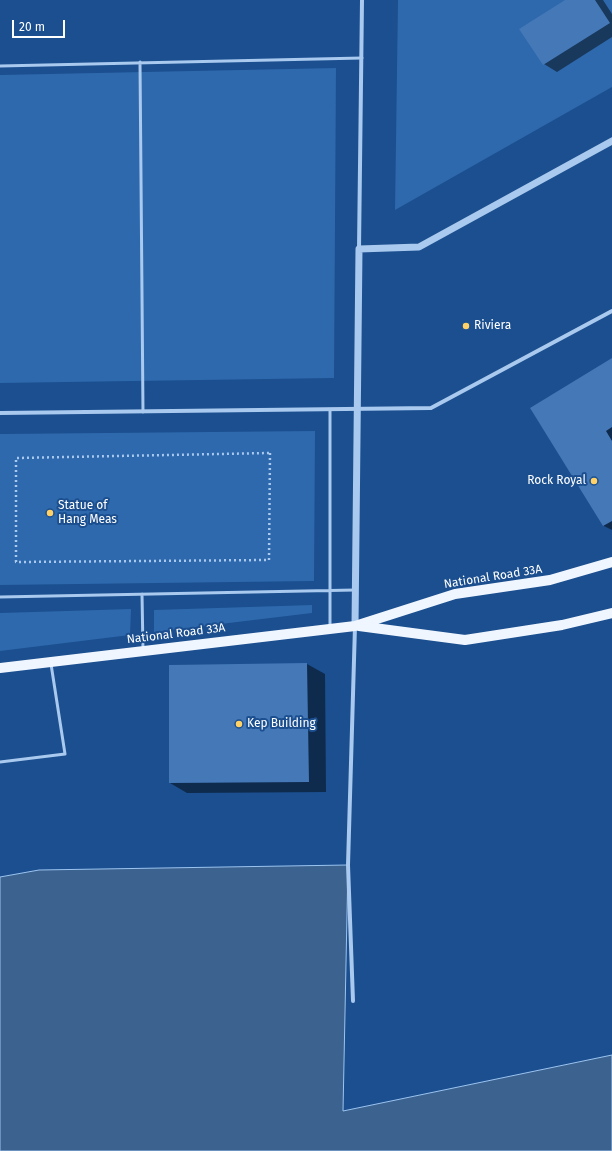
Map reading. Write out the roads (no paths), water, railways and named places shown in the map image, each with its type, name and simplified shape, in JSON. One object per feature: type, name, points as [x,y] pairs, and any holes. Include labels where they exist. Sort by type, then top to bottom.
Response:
[{"type":"main road","name":"National Road 33A","points":[[0,668],[355,626],[455,594],[550,580],[612,562]]},
{"type":"main road","name":"National Road 33A","points":[[355,626],[465,640],[562,625],[612,613]]},
{"type":"street","points":[[353,1001],[348,865],[355,626],[362,0]]},
{"type":"street","points":[[359,249],[419,247],[612,141]]},
{"type":"street","points":[[0,413],[431,408],[612,311]]},
{"type":"lane","points":[[0,66],[362,58]]},
{"type":"lane","points":[[140,62],[142,412]]},
{"type":"lane","points":[[330,410],[330,629]]},
{"type":"lane","points":[[0,597],[355,590]]},
{"type":"lane","points":[[142,594],[143,651]]},
{"type":"lane","points":[[0,762],[65,754],[51,662]]},
{"type":"place","name":"Riviera","points":[[466,326]]},
{"type":"place","name":"Rock Royal","points":[[594,481]]},
{"type":"place","name":"Statue of Hang Meas","points":[[50,513]]},
{"type":"place","name":"Kep Building","points":[[239,724]]}]
